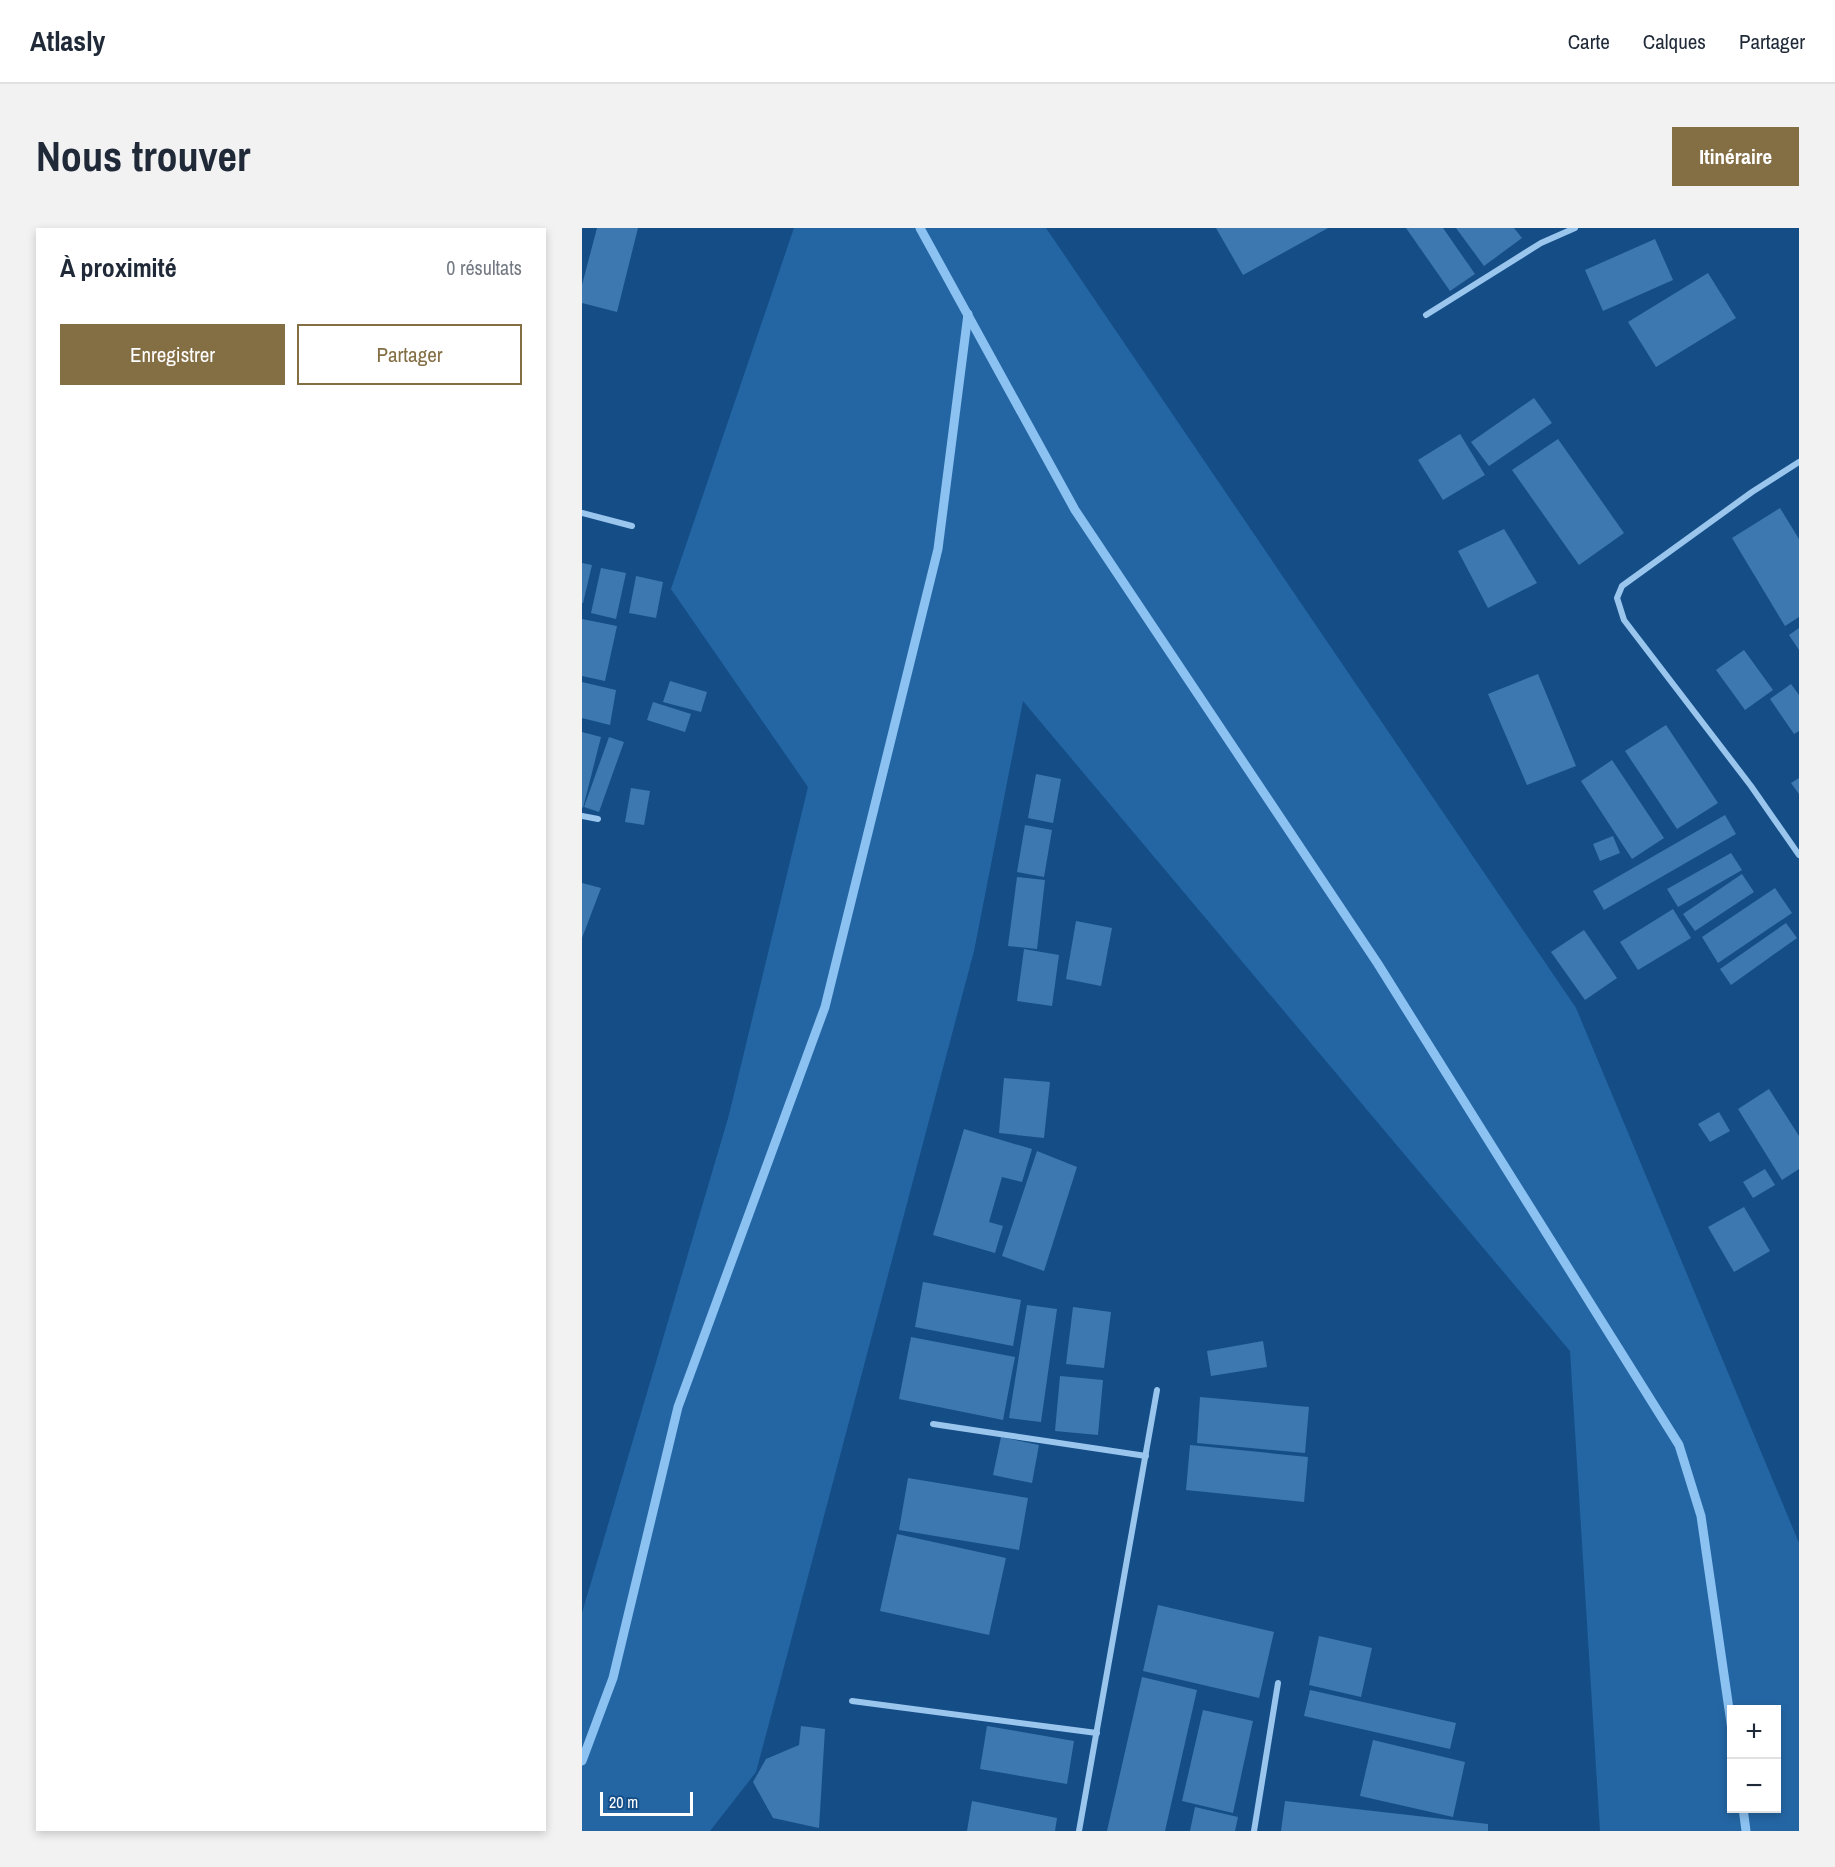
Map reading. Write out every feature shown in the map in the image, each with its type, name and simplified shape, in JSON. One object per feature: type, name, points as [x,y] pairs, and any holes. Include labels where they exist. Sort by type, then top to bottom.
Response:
[{"type":"street","points":[[1426,315],[1561,231],[1575,228]]},
{"type":"street","points":[[1799,462],[1752,492],[1623,586],[1617,598],[1624,620],[1751,786],[1799,855]]},
{"type":"street","points":[[582,513],[632,526]]},
{"type":"street","points":[[582,816],[598,819]]},
{"type":"street","points":[[1079,1831],[1157,1390]]},
{"type":"street","points":[[933,1424],[1146,1456]]},
{"type":"street","points":[[1254,1831],[1278,1683]]},
{"type":"street","points":[[852,1701],[1096,1733]]},
{"type":"shaded area","points":[[794,228],[1046,228],[1576,1008],[1799,1543],[1799,1831],[1600,1831],[1570,1351],[1023,701],[974,951],[756,1772],[710,1831],[582,1831],[582,1613],[729,1115],[808,787],[671,589]]},
{"type":"building","points":[[597,228],[638,228],[617,312],[582,303],[582,285]]},
{"type":"building","points":[[1216,228],[1328,228],[1243,275]]},
{"type":"building","points":[[1406,228],[1443,228],[1475,274],[1450,291]]},
{"type":"building","points":[[1456,228],[1514,228],[1522,238],[1484,266]]},
{"type":"building","points":[[1655,239],[1673,280],[1603,311],[1585,270]]},
{"type":"building","points":[[1708,273],[1736,318],[1656,367],[1628,322]]},
{"type":"building","points":[[1534,398],[1552,423],[1489,466],[1471,442]]},
{"type":"building","points":[[1460,434],[1485,475],[1443,500],[1418,460]]},
{"type":"building","points":[[1558,439],[1624,533],[1579,565],[1512,470]]},
{"type":"building","points":[[1780,508],[1799,539],[1799,617],[1785,626],[1732,538]]},
{"type":"building","points":[[1504,529],[1537,583],[1488,608],[1458,551]]},
{"type":"building","points":[[582,563],[592,565],[583,603],[582,603]]},
{"type":"building","points":[[601,568],[626,573],[616,619],[591,613]]},
{"type":"building","points":[[636,576],[663,582],[656,618],[629,613]]},
{"type":"building","points":[[582,619],[617,626],[605,681],[582,676]]},
{"type":"building","points":[[1799,628],[1799,650],[1789,635]]},
{"type":"building","points":[[1744,650],[1773,690],[1745,710],[1716,670]]},
{"type":"building","points":[[1538,674],[1576,766],[1527,785],[1488,694]]},
{"type":"building","points":[[670,681],[707,692],[701,712],[663,702]]},
{"type":"building","points":[[582,682],[616,690],[610,725],[582,718]]},
{"type":"building","points":[[1791,684],[1799,695],[1799,731],[1794,734],[1770,699]]},
{"type":"building","points":[[653,702],[691,714],[685,732],[647,720]]},
{"type":"building","points":[[1666,725],[1718,803],[1677,829],[1625,751]]},
{"type":"building","points":[[582,732],[601,737],[583,808],[582,807]]},
{"type":"building","points":[[609,737],[624,742],[599,812],[584,807]]},
{"type":"building","points":[[1612,760],[1664,838],[1632,859],[1581,781]]},
{"type":"building","points":[[1036,774],[1061,779],[1053,823],[1028,818]]},
{"type":"building","points":[[1799,778],[1799,794],[1791,783]]},
{"type":"building","points":[[631,788],[650,791],[644,825],[625,822]]},
{"type":"building","points":[[1725,815],[1736,834],[1604,910],[1593,891]]},
{"type":"building","points":[[1025,825],[1052,830],[1044,877],[1017,872]]},
{"type":"building","points":[[1613,836],[1620,853],[1600,861],[1593,844]]},
{"type":"building","points":[[1731,853],[1742,870],[1678,907],[1667,889]]},
{"type":"building","points":[[1742,874],[1754,892],[1695,931],[1683,914]]},
{"type":"building","points":[[1017,877],[1045,880],[1037,949],[1008,946]]},
{"type":"building","points":[[582,883],[601,888],[582,938]]},
{"type":"building","points":[[1775,888],[1792,913],[1718,963],[1702,937]]},
{"type":"building","points":[[1673,909],[1691,938],[1638,970],[1620,942]]},
{"type":"building","points":[[1076,921],[1112,928],[1101,986],[1066,979]]},
{"type":"building","points":[[1786,923],[1797,938],[1731,985],[1720,969]]},
{"type":"building","points":[[1584,930],[1617,978],[1585,1000],[1551,952]]},
{"type":"building","points":[[1024,949],[1059,955],[1052,1006],[1017,1001]]},
{"type":"building","points":[[1004,1078],[1050,1082],[1044,1138],[999,1133]]},
{"type":"building","points":[[1769,1089],[1799,1136],[1799,1169],[1782,1180],[1738,1109]]},
{"type":"building","points":[[1719,1112],[1730,1131],[1710,1142],[1698,1124]]},
{"type":"building","points":[[964,1129],[1032,1149],[1022,1182],[1002,1177],[989,1222],[1003,1226],[995,1253],[933,1235]]},
{"type":"building","points":[[1037,1151],[1077,1167],[1044,1271],[1002,1256]]},
{"type":"building","points":[[1765,1169],[1775,1185],[1753,1198],[1743,1182]]},
{"type":"building","points":[[1744,1207],[1770,1251],[1734,1272],[1708,1227]]},
{"type":"building","points":[[923,1282],[1021,1300],[1013,1346],[915,1327]]},
{"type":"building","points":[[1027,1305],[1057,1309],[1041,1422],[1009,1418]]},
{"type":"building","points":[[1073,1307],[1111,1312],[1104,1368],[1066,1364]]},
{"type":"building","points":[[911,1337],[1015,1357],[1003,1420],[899,1399]]},
{"type":"building","points":[[1263,1341],[1267,1367],[1211,1376],[1207,1351]]},
{"type":"building","points":[[1060,1376],[1103,1380],[1098,1435],[1055,1431]]},
{"type":"building","points":[[1200,1397],[1309,1407],[1305,1453],[1197,1443]]},
{"type":"building","points":[[1001,1437],[1039,1445],[1032,1483],[993,1475]]},
{"type":"building","points":[[1190,1445],[1308,1457],[1304,1502],[1186,1490]]},
{"type":"building","points":[[908,1478],[1028,1498],[1019,1550],[899,1530]]},
{"type":"building","points":[[897,1534],[1006,1558],[989,1635],[880,1611]]},
{"type":"building","points":[[1158,1605],[1274,1632],[1259,1698],[1143,1671]]},
{"type":"building","points":[[1319,1636],[1372,1648],[1361,1697],[1309,1685]]},
{"type":"building","points":[[1142,1677],[1197,1690],[1165,1831],[1107,1831]]},
{"type":"building","points":[[1310,1690],[1456,1723],[1450,1749],[1304,1716]]},
{"type":"building","points":[[1203,1710],[1253,1721],[1233,1813],[1182,1801]]},
{"type":"building","points":[[801,1726],[825,1729],[819,1828],[773,1818],[753,1782],[766,1759],[799,1745]]},
{"type":"building","points":[[987,1726],[1074,1741],[1067,1784],[980,1769]]},
{"type":"building","points":[[1373,1740],[1465,1762],[1453,1817],[1360,1796]]},
{"type":"building","points":[[972,1801],[1057,1818],[1055,1831],[967,1831]]},
{"type":"building","points":[[1285,1801],[1488,1824],[1488,1831],[1281,1831]]},
{"type":"building","points":[[1195,1807],[1238,1817],[1235,1831],[1190,1831]]},
{"type":"waterway","points":[[920,228],[1075,510],[1378,964],[1679,1445],[1701,1516],[1728,1705]]},
{"type":"waterway","points":[[582,1761],[613,1678],[678,1407],[825,1007],[938,549],[968,314]]},
{"type":"waterway","points":[[1744,1813],[1746,1831]]}]
